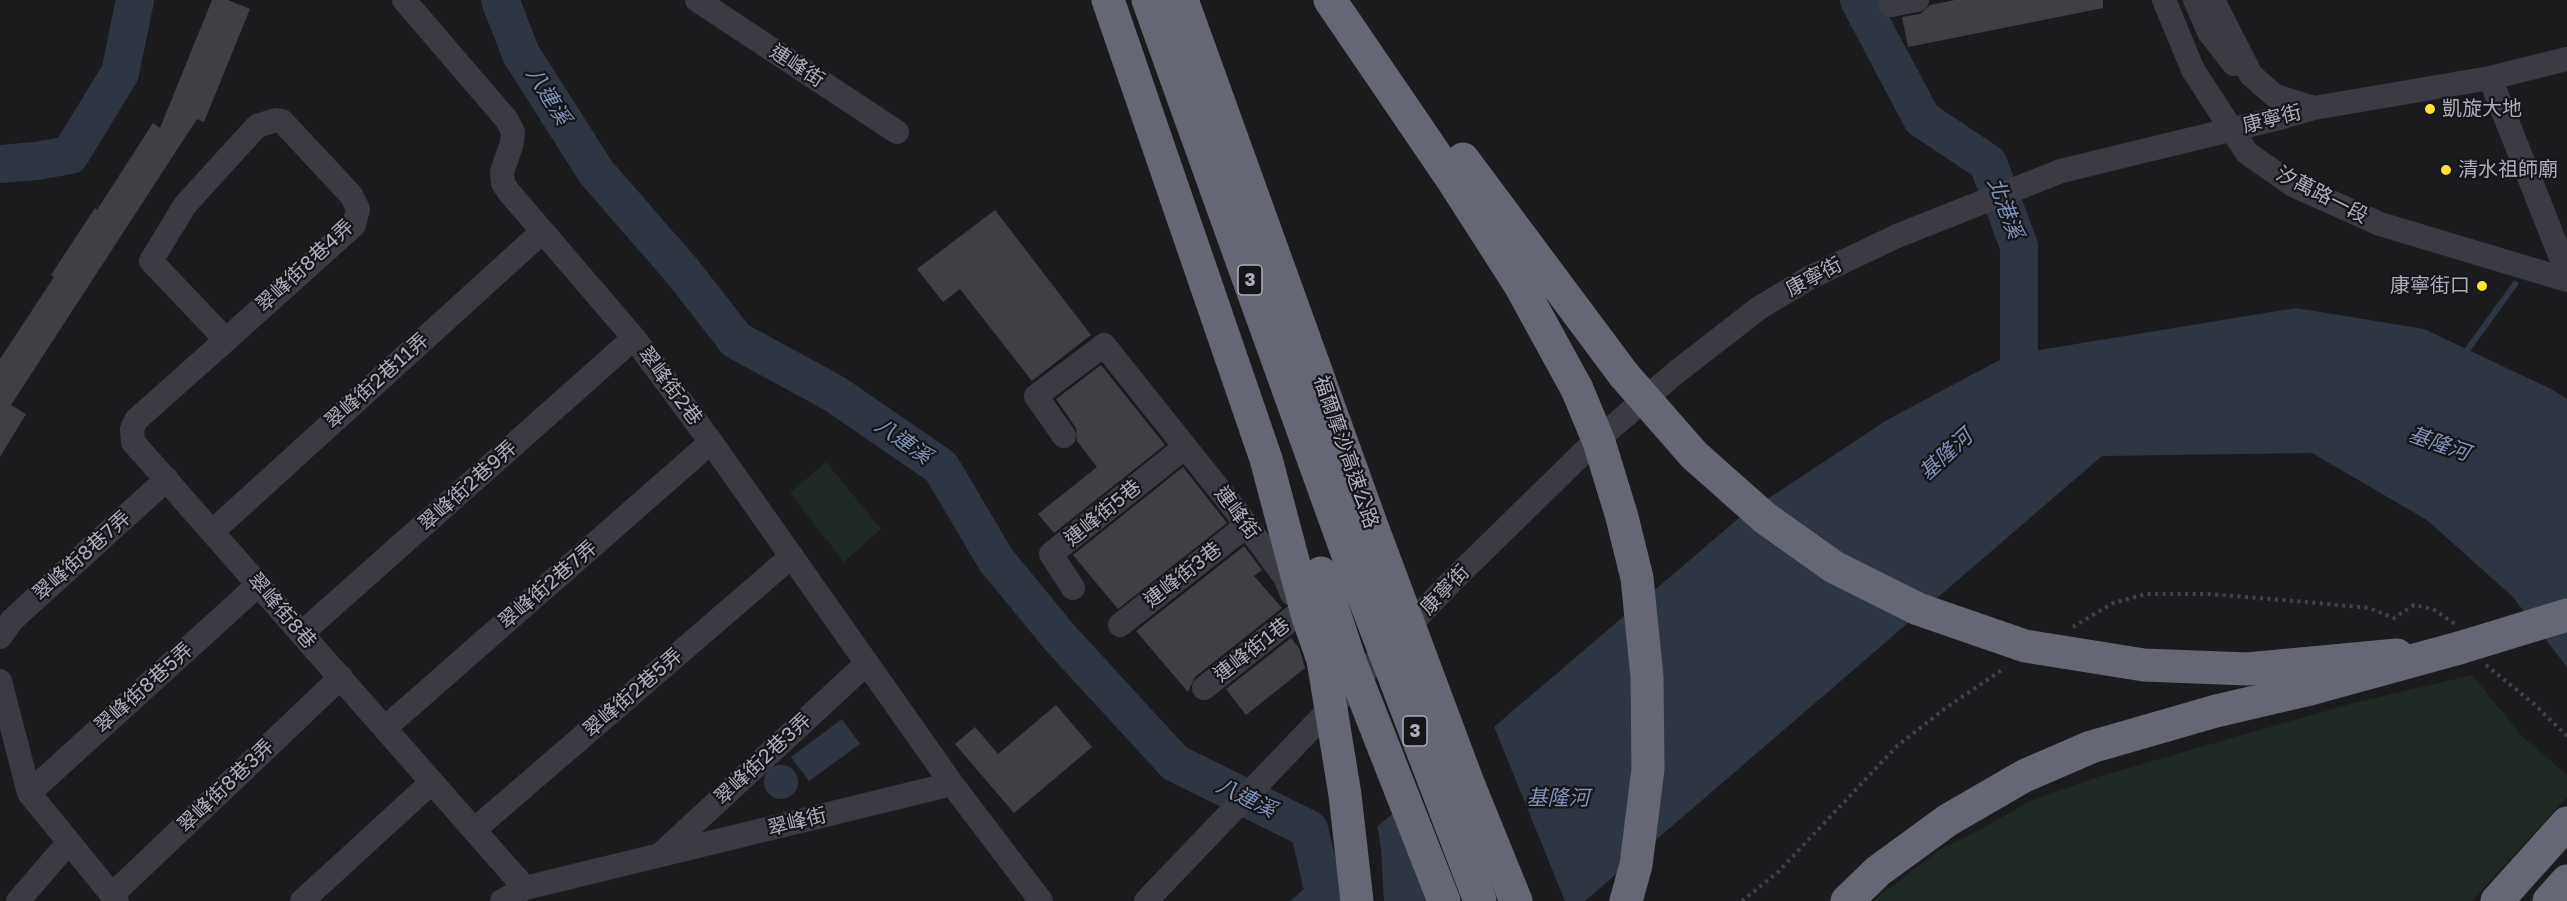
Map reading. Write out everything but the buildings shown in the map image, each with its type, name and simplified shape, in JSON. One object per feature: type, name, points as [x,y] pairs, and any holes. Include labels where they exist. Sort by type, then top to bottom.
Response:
[{"type":"highway","points":[[1108,0],[1266,459],[1304,614],[1323,660],[1345,795],[1357,901]]},
{"type":"highway","name":"福爾摩沙高速公路","points":[[1148,0],[1335,567],[1480,901]]},
{"type":"highway","name":"福爾摩沙高速公路","points":[[1182,0],[1217,91],[1372,529],[1515,901]]},
{"type":"highway","points":[[1330,0],[1454,182],[1514,276],[1577,389],[1599,442],[1622,517],[1637,578],[1647,677],[1648,769],[1636,865],[1626,901]]},
{"type":"highway","points":[[1354,33],[1457,152],[1624,375],[1694,455],[1765,518],[1834,567],[1918,609],[2025,646],[2144,665],[2247,669],[2459,648]]},
{"type":"highway","points":[[1266,459],[1297,512],[1335,567],[1351,664],[1444,901]]},
{"type":"highway","points":[[1847,901],[1878,871],[1948,820],[2024,776],[2091,747],[2216,711],[2306,690],[2459,648],[2567,615]]},
{"type":"highway","points":[[2497,901],[2567,823]]},
{"type":"highway","points":[[2549,901],[2567,881]]},
{"type":"street","name":"翠峰街2巷","points":[[404,0],[507,120],[513,132],[513,143],[502,172],[503,183],[542,232],[634,338],[711,442],[952,784]]},
{"type":"street","name":"連峰街","points":[[697,0],[897,132]]},
{"type":"street","points":[[1891,5],[1917,0]]},
{"type":"street","name":"汐萬路一段","points":[[2164,0],[2193,70],[2247,153],[2293,185],[2380,224],[2567,280]]},
{"type":"street","points":[[2195,0],[2209,32],[2231,62],[2252,75],[2275,96],[2314,108]]},
{"type":"street","points":[[2213,0],[2252,75]]},
{"type":"street","name":"康寧街","points":[[1146,901],[1452,581],[1588,448],[1674,374],[1759,308],[1809,278],[1897,236],[2061,171],[2314,108],[2490,78],[2567,59]]},
{"type":"street","points":[[2490,78],[2567,273]]},
{"type":"street","name":"翠峰街8巷4弄","points":[[276,120],[282,121],[351,195],[358,209],[358,216],[354,225],[226,340],[151,261],[185,205],[258,126],[276,120]]},
{"type":"street","name":"翠峰街2巷11弄","points":[[213,531],[542,232]]},
{"type":"street","name":"翠峰街2巷9弄","points":[[302,633],[634,338]]},
{"type":"street","name":"翠峰街8巷","points":[[226,340],[136,420],[132,429],[133,442],[525,888]]},
{"type":"street","name":"連峰街","points":[[1064,436],[1036,396],[1104,345],[1247,525],[1285,577],[1304,614],[1336,702]]},
{"type":"street","name":"翠峰街2巷7弄","points":[[385,728],[711,442]]},
{"type":"street","name":"連峰街5巷","points":[[1073,588],[1051,554],[1185,447]]},
{"type":"street","name":"翠峰街8巷7弄","points":[[0,637],[12,620],[167,478]]},
{"type":"street","name":"連峰街3巷","points":[[1120,625],[1247,525]]},
{"type":"street","name":"翠峰街2巷5弄","points":[[474,830],[792,556]]},
{"type":"street","name":"翠峰街8巷5弄","points":[[28,793],[259,584]]},
{"type":"street","name":"連峰街1巷","points":[[1204,688],[1304,614]]},
{"type":"street","name":"翠峰街2巷3弄","points":[[659,855],[867,663]]},
{"type":"street","name":"翠峰街8巷3弄","points":[[114,898],[340,677]]},
{"type":"street","points":[[0,681],[28,793],[114,898]]},
{"type":"street","points":[[302,901],[432,782]]},
{"type":"street","points":[[952,784],[1041,901]]},
{"type":"street","name":"翠峰街","points":[[502,901],[525,888],[952,784]]},
{"type":"street","points":[[18,901],[69,842]]},
{"type":"shaded area","points":[[826,462],[881,529],[844,562],[790,493]]},
{"type":"shaded area","points":[[2472,675],[2521,735],[2567,775],[2567,797],[2472,901],[1873,901],[1939,850],[2032,800],[2098,777],[2354,703]]},
{"type":"water","name":"基隆河","points":[[2296,308],[2424,329],[2551,389],[2567,399],[2567,667],[2512,596],[2427,520],[2312,453],[2102,456],[1585,901],[1290,901],[1739,518],[1887,420],[2009,355]]},
{"type":"water","points":[[842,719],[860,744],[809,781],[791,757]]},
{"type":"water","points":[[781,765],[793,770],[798,782],[793,794],[781,799],[769,794],[764,782],[769,770]]},
{"type":"pier","points":[[1493,724],[1565,901],[1452,901],[1411,794]]},
{"type":"pier","points":[[1377,823],[1384,901],[1338,901],[1335,858]]},
{"type":"waterway","name":"八連溪","points":[[0,164],[70,155],[120,73],[135,0]]},
{"type":"waterway","name":"八連溪","points":[[500,0],[521,54],[596,172],[683,272],[736,340],[835,394],[941,467],[996,560],[1061,639],[1175,763],[1309,829],[1326,901]]},
{"type":"waterway","name":"北港溪","points":[[1859,0],[1922,119],[1988,163],[2019,246],[2019,394]]},
{"type":"waterway","points":[[2463,356],[2515,284]]},
{"type":"place","name":"凱旋大地","points":[[2430,109]]},
{"type":"place","name":"清水祖師廟","points":[[2446,170]]},
{"type":"place","name":"康寧街口","points":[[2482,286]]}]
